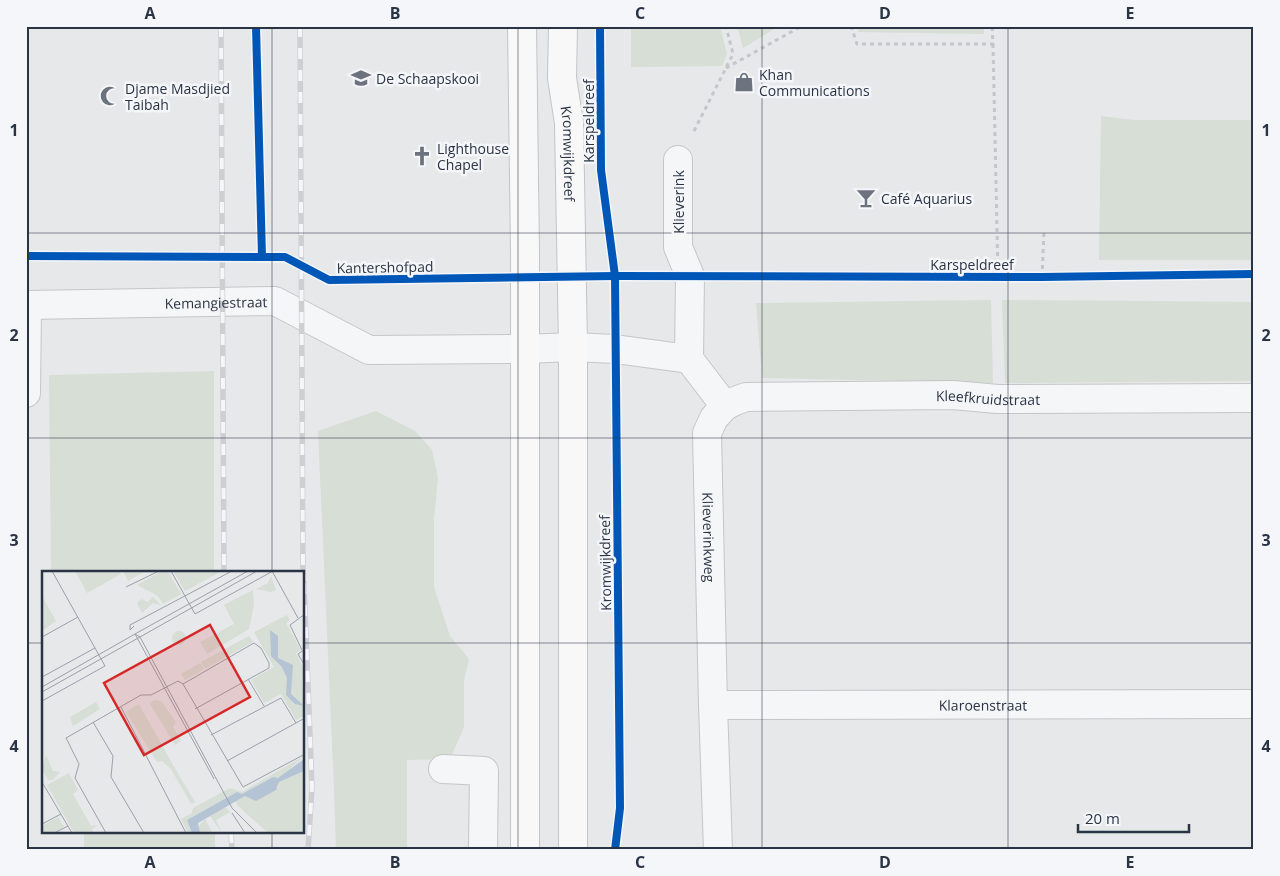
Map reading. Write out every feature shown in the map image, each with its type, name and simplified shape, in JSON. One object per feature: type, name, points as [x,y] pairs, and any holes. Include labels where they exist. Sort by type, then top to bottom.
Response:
[{"type":"main road","points":[[522,26],[525,253],[525,850]]},
{"type":"main road","name":"Kromwijkdreef","points":[[563,26],[562,78],[569,123],[573,347],[573,850]]},
{"type":"street","name":"Klieverink","points":[[678,160],[678,247],[690,276],[690,358]]},
{"type":"street","name":"Kemangiestraat","points":[[27,305],[275,301],[369,350],[573,347]]},
{"type":"street","points":[[26,394],[27,305]]},
{"type":"street","points":[[573,347],[616,349],[690,358],[725,406]]},
{"type":"street","name":"Kleefkruidstraat","points":[[725,406],[746,397],[953,396],[998,399],[1254,398]]},
{"type":"street","name":"Klieverinkweg","points":[[718,850],[707,433],[714,418],[725,406]]},
{"type":"street","name":"Klaroenstraat","points":[[713,705],[1254,704]]},
{"type":"street","points":[[443,769],[484,771],[483,850]]},
{"type":"path","points":[[726,68],[802,26]]},
{"type":"path","points":[[851,26],[858,44],[993,44]]},
{"type":"path","points":[[992,26],[998,276]]},
{"type":"path","points":[[1042,277],[1044,231]]},
{"type":"shaded area","points":[[631,26],[720,26],[727,54],[722,66],[631,67]]},
{"type":"shaded area","points":[[737,26],[779,26],[743,48]]},
{"type":"shaded area","points":[[859,26],[984,26],[984,34],[858,32]]},
{"type":"shaded area","points":[[1101,116],[1134,120],[1254,120],[1254,260],[1099,260]]},
{"type":"shaded area","points":[[991,300],[993,383],[762,378],[756,303]]},
{"type":"shaded area","points":[[1002,300],[1254,302],[1254,381],[1005,383]]},
{"type":"shaded area","points":[[214,371],[214,571],[51,571],[49,375]]},
{"type":"shaded area","points":[[376,411],[415,431],[432,450],[438,478],[434,519],[434,587],[450,636],[469,659],[464,680],[464,727],[450,759],[407,760],[407,850],[336,850],[318,431]]},
{"type":"shaded area","points":[[84,834],[215,834],[215,850],[84,850]]},
{"type":"railway","points":[[221,26],[224,571]]},
{"type":"railway","points":[[300,26],[303,571]]},
{"type":"railway","points":[[305,608],[312,787],[308,850]]},
{"type":"railway","points":[[231,834],[232,850]]},
{"type":"cycle path","points":[[256,26],[262,257]]},
{"type":"cycle path","name":"Karspeldreef","points":[[600,26],[601,170],[615,276],[620,808],[615,850]]},
{"type":"cycle path","name":"Karspeldreef","points":[[26,256],[285,257],[329,280],[615,276],[1042,277],[1254,274]]},
{"type":"place","name":"De Schaapskooi","points":[[361,78]]},
{"type":"place","name":"Khan Communications","points":[[744,82]]},
{"type":"place","name":"Djame Masdjied Taibah","points":[[110,96]]},
{"type":"place","name":"Lighthouse Chapel","points":[[422,156]]},
{"type":"place","name":"Café Aquarius","points":[[866,198]]}]
